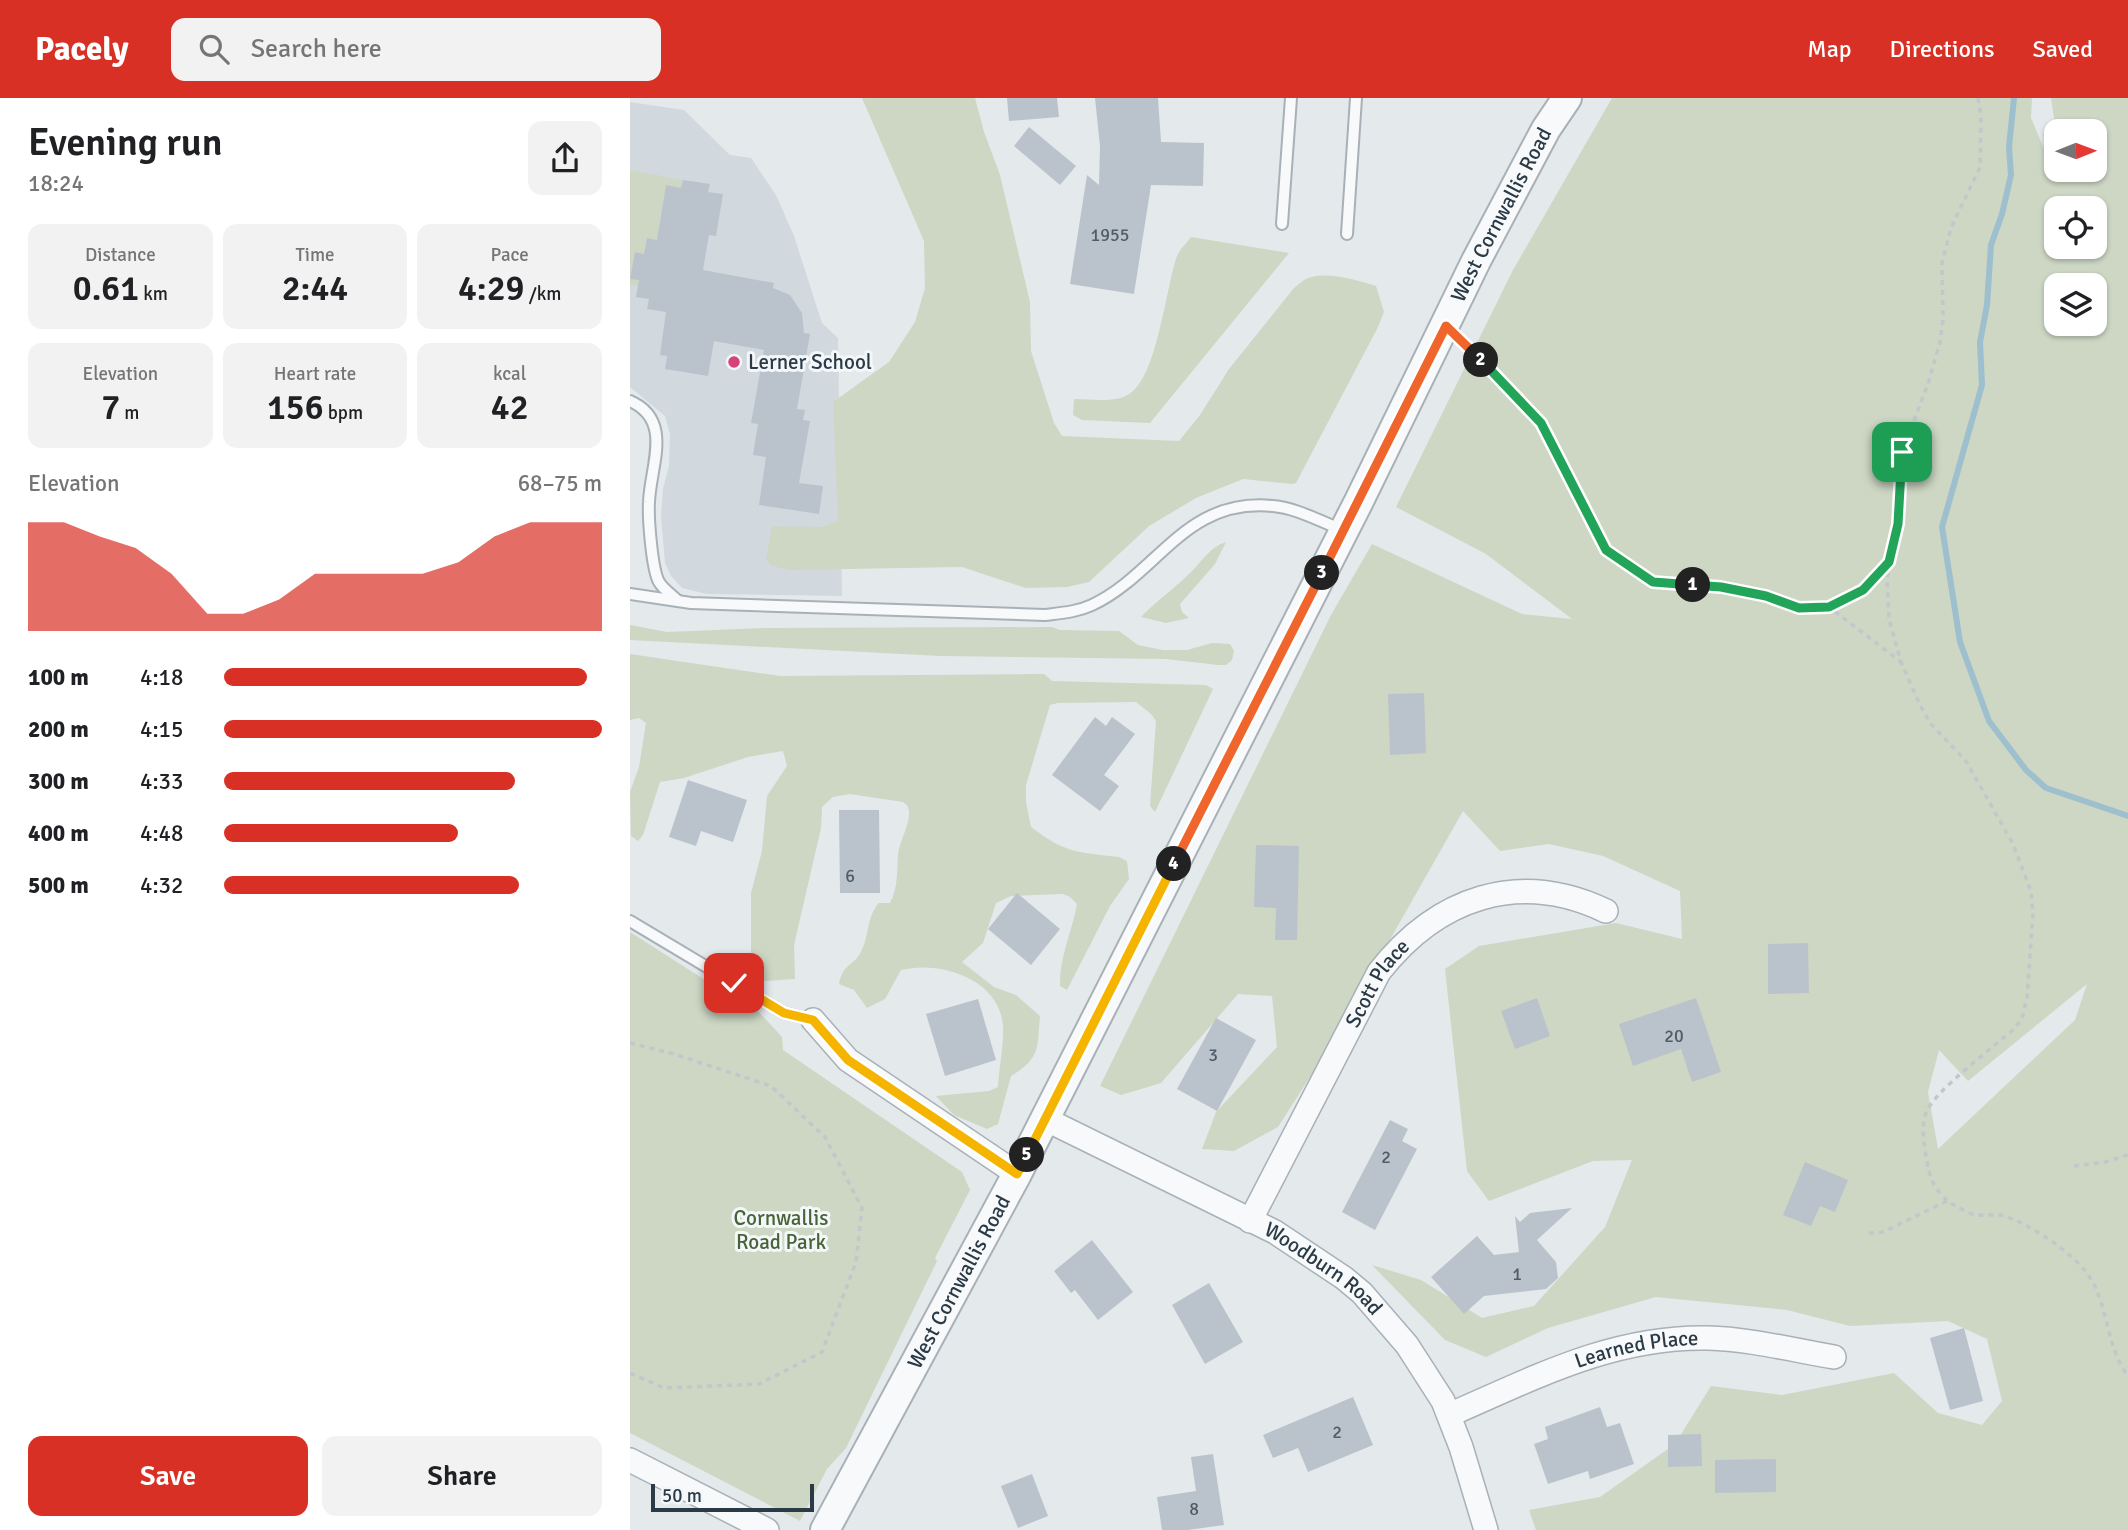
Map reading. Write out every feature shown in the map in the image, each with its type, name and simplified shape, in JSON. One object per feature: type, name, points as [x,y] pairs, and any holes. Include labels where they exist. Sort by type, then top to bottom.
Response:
[{"type":"street","name":"West Cornwallis Road","points":[[825,1530],[1017,1174],[1446,326],[1476,261],[1546,129],[1567,98]]},
{"type":"street","name":"Scott Place","points":[[1250,1221],[1380,972],[1399,947],[1422,927],[1448,910],[1477,899],[1508,893],[1539,892],[1570,898],[1606,911]]},
{"type":"street","points":[[813,1020],[848,1060],[1017,1174]]},
{"type":"street","name":"Woodburn Road","points":[[1045,1119],[1293,1242],[1362,1293],[1407,1345],[1450,1415],[1486,1530]]},
{"type":"street","name":"Learned Place","points":[[1450,1415],[1572,1361],[1616,1348],[1665,1340],[1707,1338],[1744,1341],[1834,1357]]},
{"type":"street","points":[[630,1461],[767,1530]]},
{"type":"lane","points":[[1282,224],[1292,98]]},
{"type":"lane","points":[[1347,234],[1356,98]]},
{"type":"lane","points":[[630,401],[652,419],[658,441],[649,502],[653,557],[659,581],[678,601]]},
{"type":"lane","points":[[630,593],[678,601],[1031,615],[1073,612],[1113,594],[1168,544],[1214,514],[1256,505],[1276,506],[1343,530]]},
{"type":"lane","points":[[630,921],[784,1013],[813,1020]]},
{"type":"path","points":[[1978,98],[1981,117],[1980,167],[1951,228],[1942,263],[1943,320],[1940,342],[1928,384],[1902,452],[1898,524],[1887,578],[1889,619],[1901,663],[1930,723],[1966,761],[2013,844],[2031,891],[2033,913],[2027,997],[2022,1019],[2014,1029],[1939,1092],[1926,1113],[1925,1154],[1930,1180],[1947,1201],[1973,1214],[2003,1216],[2056,1243],[2082,1267],[2099,1294],[2113,1352],[2128,1376]]},
{"type":"path","points":[[1446,326],[1497,375],[1541,423],[1606,550],[1653,582],[1721,587],[1766,596],[1799,608],[1829,607],[1863,590],[1889,562]]},
{"type":"path","points":[[1829,607],[1901,663]]},
{"type":"path","points":[[630,1043],[674,1054],[771,1086],[825,1137],[862,1208],[856,1262],[822,1352],[760,1384],[664,1388],[630,1373]]},
{"type":"path","points":[[2074,1166],[2105,1162],[2128,1155]]},
{"type":"path","points":[[1869,1233],[1883,1232],[1947,1201]]},
{"type":"shaded area","name":"Lerner School","points":[[630,102],[684,110],[730,155],[751,158],[776,195],[794,236],[822,323],[838,338],[842,596],[707,594],[682,588],[671,576],[665,563],[661,517],[663,489],[669,466],[670,435],[665,416],[630,387]]},
{"type":"green space","points":[[862,98],[975,98],[1000,175],[1030,302],[1031,351],[1054,423],[1062,436],[1179,441],[1200,415],[1229,369],[1294,288],[1308,278],[1324,275],[1376,286],[1384,312],[1378,327],[1296,483],[1243,479],[1196,498],[1149,526],[1089,582],[1067,587],[1026,588],[962,567],[791,570],[772,566],[766,560],[772,526],[822,527],[838,521],[833,402],[889,362],[915,322],[925,288],[924,241]]},
{"type":"green space","points":[[1612,98],[2032,98],[2031,118],[2044,149],[2044,182],[2107,182],[2107,119],[2054,119],[2051,98],[2128,98],[2128,1530],[1536,1530],[1529,1510],[1600,1497],[1675,1444],[1711,1386],[1782,1395],[1894,1373],[1938,1413],[1982,1425],[2002,1401],[1987,1339],[1948,1321],[1850,1326],[1787,1310],[1656,1297],[1548,1328],[1486,1357],[1445,1340],[1372,1265],[1421,1280],[1482,1318],[1534,1306],[1605,1227],[1632,1160],[1593,1161],[1489,1201],[1467,1171],[1445,969],[1479,946],[1616,923],[1682,939],[1680,891],[1603,856],[1549,844],[1500,851],[1463,811],[1329,1047],[1278,1127],[1234,1151],[1202,1149],[1216,1112],[1277,1047],[1272,996],[1238,994],[1161,1083],[1121,1095],[1100,1086],[1331,615],[1372,544],[1522,614],[1572,619],[1486,554],[1396,507],[1513,270]],"holes":[[[2087,984],[2075,1020],[1938,1149],[1928,1092],[1939,1050],[1968,1081]]]},
{"type":"green space","points":[[630,170],[683,180],[681,188],[666,185],[659,226],[672,242],[647,238],[644,254],[635,252],[630,278]]},
{"type":"green space","points":[[1191,237],[1289,253],[1150,423],[1082,420],[1073,415],[1074,399],[1119,398],[1132,392],[1141,382],[1160,330],[1177,256]]},
{"type":"green space","points":[[630,278],[639,280],[638,286],[630,285]]},
{"type":"green space","points":[[1226,542],[1215,564],[1180,604],[1182,612],[1189,618],[1166,623],[1141,617],[1186,577],[1211,550]]},
{"type":"green space","points":[[630,625],[667,632],[767,628],[1052,627],[1060,630],[1119,631],[1138,645],[1163,650],[1187,650],[1212,643],[1230,644],[1234,651],[1232,660],[1226,665],[1166,659],[941,656],[630,640]]},
{"type":"green space","points":[[630,654],[780,676],[1044,674],[1052,681],[1206,685],[1213,689],[1155,812],[1150,806],[1156,721],[1151,714],[1136,702],[1050,705],[1026,785],[1031,827],[1063,847],[1119,857],[1127,861],[1129,879],[1110,906],[1067,990],[1060,986],[1060,976],[1077,904],[1063,894],[1011,896],[996,903],[983,943],[962,962],[994,987],[1016,995],[1040,1016],[1036,1051],[1028,1064],[1011,1076],[998,1124],[987,1129],[954,1115],[936,1096],[989,1091],[998,1087],[1003,1026],[999,1010],[991,996],[980,985],[950,971],[933,968],[901,970],[885,999],[867,1008],[854,990],[839,984],[843,972],[861,952],[875,908],[879,903],[890,903],[893,897],[898,854],[909,816],[907,805],[903,802],[850,794],[833,797],[822,807],[821,828],[794,945],[795,979],[765,981],[751,960],[751,893],[762,851],[767,796],[787,766],[783,751],[748,757],[684,778],[660,782],[643,835],[638,841],[631,836],[630,792],[639,767],[646,723],[639,718],[630,720]]},
{"type":"green space","name":"Cornwallis Road Park","points":[[630,932],[759,1012],[782,1037],[783,1050],[962,1172],[970,1190],[846,1448],[827,1469],[800,1521],[630,1433]]},
{"type":"building","points":[[1007,98],[1057,98],[1059,117],[1009,121]]},
{"type":"building","points":[[1095,98],[1158,98],[1161,142],[1204,143],[1203,186],[1151,185],[1134,294],[1070,284],[1087,175],[1099,185],[1100,146]]},
{"type":"building","points":[[1029,127],[1076,166],[1060,185],[1014,146]]},
{"type":"building","points":[[683,180],[710,184],[708,192],[723,194],[716,236],[709,235],[703,270],[774,283],[773,288],[790,295],[802,313],[804,333],[810,334],[797,409],[805,410],[803,420],[810,421],[799,483],[823,486],[819,514],[759,505],[766,457],[753,455],[758,424],[751,423],[764,350],[714,341],[708,376],[665,369],[667,356],[660,355],[666,312],[647,309],[649,299],[636,297],[639,280],[630,279],[635,252],[644,254],[647,238],[657,240],[666,185],[681,188]]},
{"type":"building","points":[[1424,693],[1426,753],[1390,755],[1388,694]]},
{"type":"building","points":[[1095,717],[1106,726],[1112,717],[1135,734],[1104,775],[1119,786],[1100,811],[1052,775]]},
{"type":"building","points":[[688,780],[747,800],[733,842],[701,831],[696,846],[669,837]]},
{"type":"building","points":[[839,810],[879,810],[880,893],[840,893]]},
{"type":"building","points":[[1256,845],[1299,846],[1297,940],[1275,940],[1276,908],[1254,907]]},
{"type":"building","points":[[1017,893],[1060,929],[1031,965],[988,929]]},
{"type":"building","points":[[1808,943],[1809,993],[1768,994],[1768,944]]},
{"type":"building","points":[[1537,998],[1550,1036],[1515,1049],[1501,1011]]},
{"type":"building","points":[[1696,998],[1721,1072],[1692,1082],[1681,1049],[1633,1066],[1619,1024]]},
{"type":"building","points":[[978,999],[996,1060],[945,1076],[926,1014]]},
{"type":"building","points":[[1216,1018],[1256,1040],[1217,1111],[1177,1089]]},
{"type":"building","points":[[1390,1120],[1408,1129],[1402,1141],[1417,1149],[1375,1230],[1342,1212]]},
{"type":"building","points":[[1805,1162],[1848,1180],[1835,1212],[1820,1206],[1811,1226],[1783,1215]]},
{"type":"building","points":[[1572,1208],[1537,1240],[1556,1262],[1558,1278],[1546,1289],[1484,1296],[1464,1314],[1431,1277],[1477,1236],[1494,1255],[1519,1252],[1515,1216],[1520,1222],[1530,1213]]},
{"type":"building","points":[[1092,1240],[1133,1292],[1098,1320],[1075,1290],[1071,1293],[1054,1271]]},
{"type":"building","points":[[1209,1283],[1243,1342],[1205,1364],[1172,1305]]},
{"type":"building","points":[[1964,1328],[1983,1401],[1950,1410],[1930,1338]]},
{"type":"building","points":[[1353,1397],[1373,1445],[1308,1472],[1298,1448],[1273,1458],[1263,1435]]},
{"type":"building","points":[[1600,1407],[1607,1427],[1620,1423],[1634,1464],[1590,1479],[1588,1471],[1548,1484],[1534,1444],[1548,1439],[1545,1427]]},
{"type":"building","points":[[1701,1434],[1702,1466],[1668,1467],[1668,1435]]},
{"type":"building","points":[[1213,1454],[1224,1525],[1162,1530],[1157,1497],[1196,1491],[1191,1457]]},
{"type":"building","points":[[1776,1459],[1776,1492],[1715,1493],[1715,1460]]},
{"type":"building","points":[[1032,1474],[1048,1516],[1018,1528],[1001,1486]]},
{"type":"waterway","points":[[2014,98],[2009,147],[2011,175],[1991,245],[1987,305],[1980,342],[1982,385],[1942,527],[1960,642],[1989,721],[2026,770],[2046,788],[2128,816]]},
{"type":"place","name":"Lerner School","points":[[734,362]]},
{"type":"route","points":[[734,983],[784,1013],[813,1020],[848,1060],[1017,1174],[1446,326],[1497,375],[1541,423],[1606,550],[1653,582],[1721,587],[1766,596],[1799,608],[1829,607],[1863,590],[1889,562],[1898,524],[1902,452]]}]
